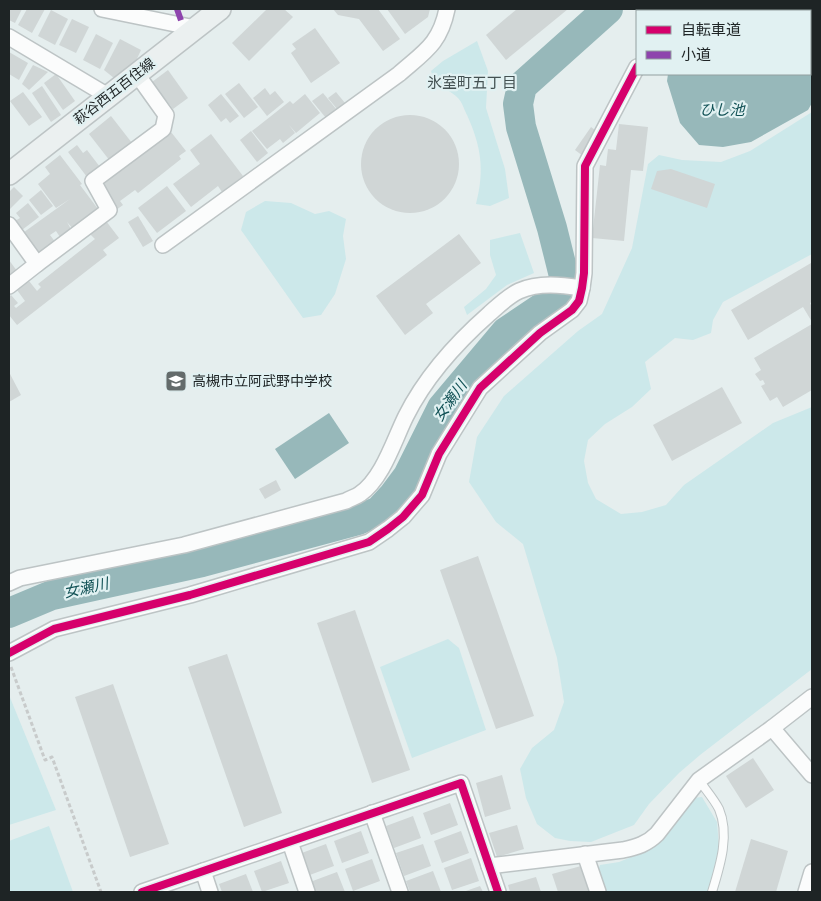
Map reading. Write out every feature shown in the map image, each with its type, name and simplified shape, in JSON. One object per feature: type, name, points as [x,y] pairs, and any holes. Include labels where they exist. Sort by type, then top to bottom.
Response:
[{"type":"main road","name":"萩谷西五百住線","points":[[9,174],[220,9]]},
{"type":"street","points":[[102,9],[195,28]]},
{"type":"street","points":[[163,245],[399,74],[433,44],[440,32],[446,9]]},
{"type":"street","points":[[9,37],[108,96]]},
{"type":"street","points":[[9,659],[54,629],[190,595],[369,542],[403,517],[422,495],[439,454],[480,388],[540,333],[572,310],[579,301],[577,287],[585,166],[636,69]]},
{"type":"street","points":[[9,286],[110,210],[93,181],[163,129],[166,115],[136,73]]},
{"type":"street","points":[[9,225],[37,264]]},
{"type":"street","points":[[9,583],[20,578],[184,545],[346,500],[360,494],[369,485],[391,451],[405,416],[426,380],[456,345],[502,302],[518,291],[542,285],[577,287]]},
{"type":"street","points":[[489,866],[634,848],[651,840],[699,780],[812,697]]},
{"type":"street","points":[[772,728],[812,775]]},
{"type":"street","points":[[142,892],[461,783],[498,892]]},
{"type":"street","points":[[372,813],[400,892]]},
{"type":"street","points":[[290,842],[307,892]]},
{"type":"street","points":[[585,854],[598,892]]},
{"type":"street","points":[[203,871],[210,892]]},
{"type":"street","points":[[806,892],[812,872]]},
{"type":"lane","points":[[699,780],[718,808],[723,826],[723,850],[712,892]]},
{"type":"path","points":[[9,659],[45,760],[52,757],[101,892]]},
{"type":"shaded area","points":[[477,41],[488,71],[486,108],[505,169],[509,198],[490,206],[476,204],[481,169],[480,158],[476,137],[467,115],[458,98],[435,84],[431,71],[443,61]]},
{"type":"shaded area","points":[[812,112],[812,254],[723,302],[713,320],[711,333],[693,340],[675,338],[645,362],[651,389],[632,407],[605,424],[588,440],[584,461],[588,483],[596,499],[621,514],[642,512],[666,505],[684,485],[773,423],[812,407],[812,669],[679,773],[649,804],[634,825],[591,842],[555,838],[537,824],[526,798],[520,769],[532,748],[554,730],[564,702],[557,658],[523,544],[496,522],[469,482],[477,437],[504,396],[578,331],[602,314],[632,248],[648,164],[659,155],[682,160],[721,162],[750,151]]},
{"type":"shaded area","points":[[265,201],[291,203],[315,214],[329,211],[346,219],[343,236],[346,259],[335,294],[321,315],[303,318],[241,230],[246,212]]},
{"type":"shaded area","points":[[520,233],[534,273],[507,285],[467,315],[464,307],[486,289],[496,275],[490,255],[490,240]]},
{"type":"shaded area","points":[[448,639],[459,648],[486,730],[412,758],[380,667]]},
{"type":"shaded area","points":[[9,695],[56,810],[9,825]]},
{"type":"shaded area","points":[[702,797],[717,822],[719,848],[708,892],[604,892],[597,873],[600,865],[619,862],[651,849],[693,798]]},
{"type":"shaded area","points":[[49,826],[73,892],[9,892],[9,841]]},
{"type":"water","name":"ひし池","points":[[812,9],[812,103],[808,110],[751,142],[723,147],[699,145],[680,123],[667,81],[668,75],[811,75],[811,10],[677,10]]},
{"type":"water","points":[[329,413],[349,443],[295,479],[275,449]]},
{"type":"building","points":[[9,9],[22,9],[15,23],[9,20]]},
{"type":"building","points":[[27,9],[45,9],[32,33],[18,25]]},
{"type":"building","points":[[267,9],[284,9],[293,17],[249,61],[232,43]]},
{"type":"building","points":[[333,9],[378,9],[400,39],[383,51],[359,19],[338,15]]},
{"type":"building","points":[[387,9],[430,9],[428,17],[405,34]]},
{"type":"building","points":[[517,9],[568,9],[506,60],[486,35]]},
{"type":"building","points":[[51,10],[68,19],[55,45],[38,36]]},
{"type":"building","points":[[72,19],[89,27],[76,53],[59,45]]},
{"type":"building","points":[[315,28],[340,63],[311,83],[291,53],[296,49],[292,44]]},
{"type":"building","points":[[96,34],[113,43],[100,69],[83,60]]},
{"type":"building","points":[[120,39],[141,50],[135,63],[114,78],[104,70]]},
{"type":"building","points":[[9,52],[28,63],[19,80],[9,74]]},
{"type":"building","points":[[33,65],[48,72],[29,90],[22,84]]},
{"type":"building","points":[[168,70],[188,98],[173,109],[152,82]]},
{"type":"building","points":[[56,74],[75,101],[63,110],[44,83]]},
{"type":"building","points":[[239,83],[258,107],[244,118],[225,94]]},
{"type":"building","points":[[42,86],[61,115],[51,122],[32,93]]},
{"type":"building","points":[[265,88],[270,95],[275,91],[284,102],[267,116],[253,98]]},
{"type":"building","points":[[23,92],[42,117],[29,126],[10,101]]},
{"type":"building","points":[[336,92],[345,103],[337,109],[328,98]]},
{"type":"building","points":[[323,93],[337,110],[326,118],[312,101]]},
{"type":"building","points":[[221,94],[239,116],[230,123],[226,118],[221,122],[208,105]]},
{"type":"building","points":[[305,94],[320,113],[296,133],[289,125],[295,133],[283,143],[280,139],[267,149],[252,131],[290,101],[293,104]]},
{"type":"building","points":[[410,115],[429,119],[444,130],[455,145],[459,164],[455,183],[444,198],[429,209],[410,213],[391,209],[376,198],[365,183],[361,164],[365,145],[376,130],[391,119]]},
{"type":"building","points":[[111,116],[132,143],[110,161],[89,134]]},
{"type":"building","points":[[619,124],[648,127],[643,171],[631,170],[624,241],[592,238],[600,165],[606,166],[608,149],[616,150]]},
{"type":"building","points":[[591,127],[599,133],[583,156],[575,150]]},
{"type":"building","points":[[251,131],[268,153],[257,162],[240,140]]},
{"type":"building","points":[[171,132],[186,151],[179,156],[181,159],[138,193],[135,190],[120,201],[123,205],[116,210],[99,187]]},
{"type":"building","points":[[211,134],[243,176],[222,192],[218,186],[191,207],[173,184],[200,164],[190,150]]},
{"type":"building","points":[[77,145],[83,153],[87,150],[100,167],[87,177],[68,152]]},
{"type":"building","points":[[60,155],[98,209],[73,229],[67,222],[71,229],[60,237],[56,231],[50,235],[56,243],[37,258],[20,235],[70,199],[56,208],[38,184],[50,174],[45,167]]},
{"type":"building","points":[[671,169],[715,184],[707,208],[651,189],[657,171]]},
{"type":"building","points":[[167,186],[186,211],[157,233],[138,208]]},
{"type":"building","points":[[14,187],[23,196],[9,210],[9,192]]},
{"type":"building","points":[[41,190],[53,206],[41,215],[29,200]]},
{"type":"building","points":[[28,203],[39,217],[22,230],[15,221],[20,218],[16,213]]},
{"type":"building","points":[[138,216],[153,241],[143,247],[128,222]]},
{"type":"building","points":[[106,221],[119,238],[103,250],[107,255],[17,325],[9,315],[9,297],[11,295],[18,303],[14,306],[16,308],[25,301],[17,290],[29,281],[37,291],[41,287],[38,284],[95,239],[90,234]]},
{"type":"building","points":[[459,234],[481,263],[426,304],[433,313],[405,335],[376,296]]},
{"type":"building","points":[[9,260],[17,271],[9,277]]},
{"type":"building","points":[[811,263],[812,302],[810,303],[812,307],[812,322],[803,307],[748,340],[731,310]]},
{"type":"building","points":[[812,324],[812,390],[783,407],[777,397],[770,401],[761,386],[765,384],[755,374],[761,370],[754,358]]},
{"type":"building","points":[[9,372],[21,395],[9,402]]},
{"type":"building","points":[[722,387],[742,423],[672,461],[653,425]]},
{"type":"building","points":[[276,480],[281,490],[265,499],[259,489]]},
{"type":"building","points":[[478,556],[534,716],[496,729],[440,570]]},
{"type":"building","points":[[355,610],[410,770],[372,783],[317,623]]},
{"type":"building","points":[[227,654],[282,813],[244,827],[188,667]]},
{"type":"building","points":[[113,684],[169,844],[130,857],[75,697]]},
{"type":"building","points":[[753,758],[774,790],[746,808],[726,776]]},
{"type":"building","points":[[502,775],[511,809],[485,817],[476,783]]},
{"type":"building","points":[[450,803],[458,825],[431,835],[423,813]]},
{"type":"building","points":[[413,816],[421,838],[394,848],[386,826]]},
{"type":"building","points":[[517,825],[524,849],[497,857],[489,833]]},
{"type":"building","points":[[361,831],[369,853],[342,863],[334,841]]},
{"type":"building","points":[[461,831],[469,853],[442,863],[434,841]]},
{"type":"building","points":[[751,839],[788,851],[776,892],[735,892]]},
{"type":"building","points":[[326,844],[334,866],[307,876],[299,854]]},
{"type":"building","points":[[423,844],[431,866],[404,876],[396,853]]},
{"type":"building","points":[[471,858],[479,881],[452,890],[444,868]]},
{"type":"building","points":[[372,859],[380,881],[353,891],[345,869]]},
{"type":"building","points":[[281,861],[289,883],[262,892],[254,871]]},
{"type":"building","points":[[581,866],[589,892],[558,892],[552,874]]},
{"type":"building","points":[[433,871],[441,892],[410,892],[406,881]]},
{"type":"building","points":[[337,872],[345,892],[314,892],[310,882]]},
{"type":"building","points":[[246,874],[253,892],[222,892],[219,884]]},
{"type":"building","points":[[536,877],[541,892],[510,892],[508,885]]},
{"type":"building","points":[[480,886],[483,892],[463,892]]},
{"type":"waterway","name":"女瀬川","points":[[9,613],[52,595],[202,562],[358,520],[379,511],[408,476],[442,408],[506,332],[558,297],[564,276],[552,228],[521,127],[518,104],[522,86],[608,9]]},
{"type":"marked path","points":[[177,9],[183,26]]},
{"type":"cycle path","points":[[9,653],[54,629],[190,595],[369,542],[403,517],[422,495],[439,454],[480,388],[540,333],[572,310],[579,301],[584,273],[585,166],[636,69]]},
{"type":"cycle path","points":[[142,892],[461,783],[498,892]]},
{"type":"place","name":"高槻市立阿武野中学校","points":[[176,381]]},
{"type":"district","name":"氷室町五丁目","points":[[472,83]]}]
